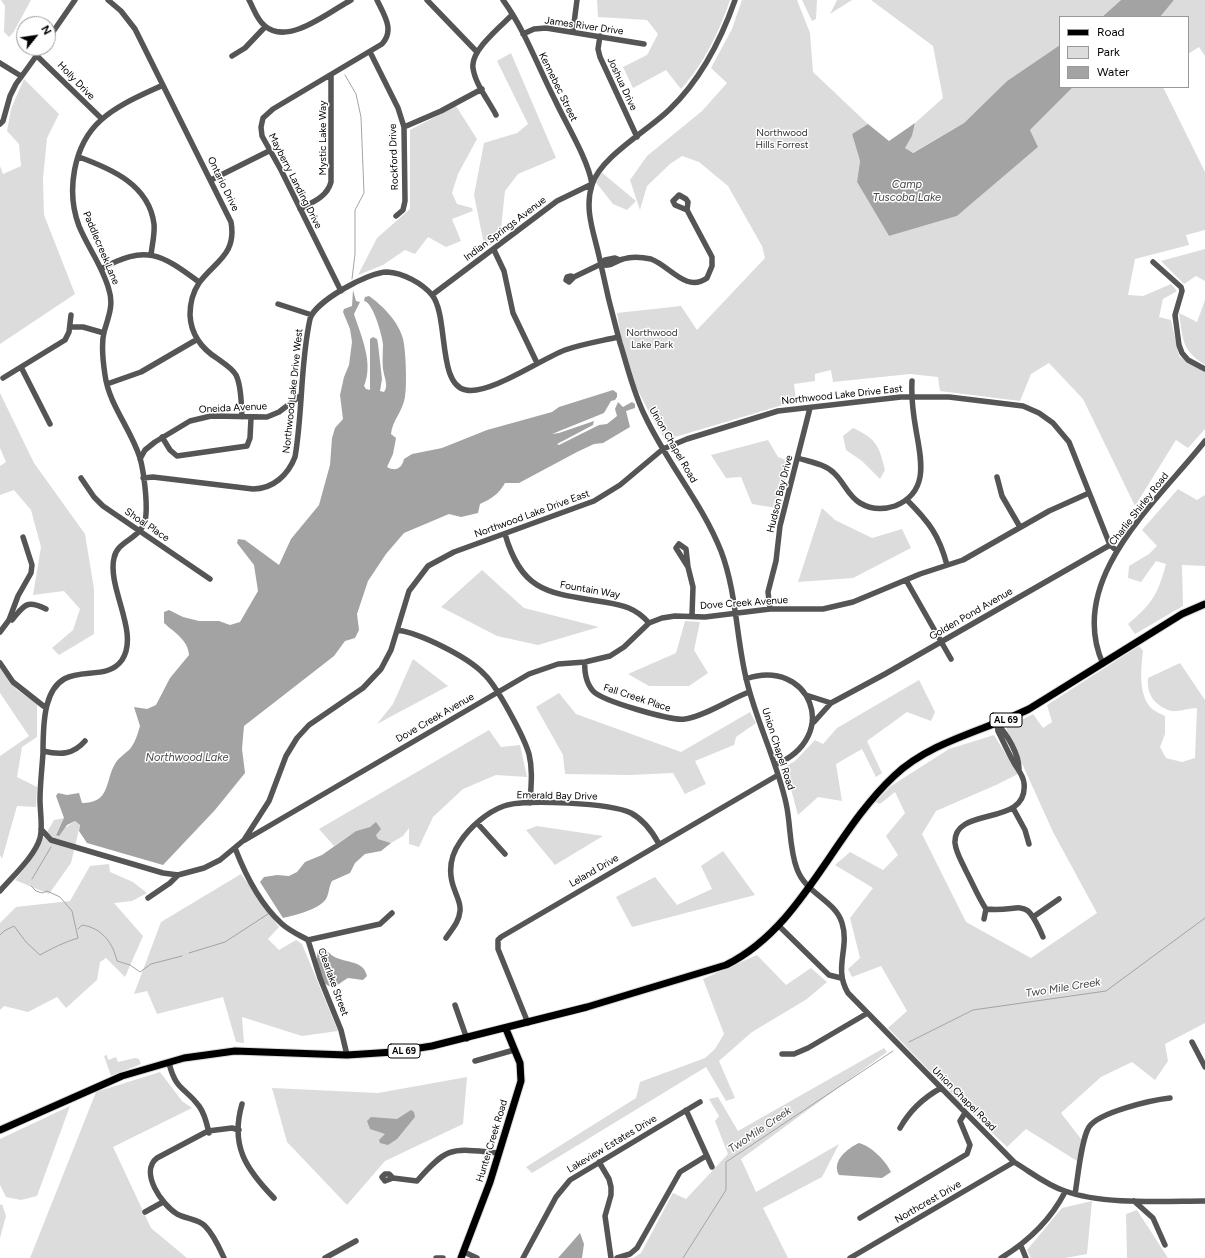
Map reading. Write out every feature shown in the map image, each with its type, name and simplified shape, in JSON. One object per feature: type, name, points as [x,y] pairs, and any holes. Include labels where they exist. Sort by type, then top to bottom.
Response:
[{"type":"main road","name":"AL 69","points":[[0,1130],[116,1078],[184,1058],[235,1051],[347,1055],[407,1050],[506,1029],[629,995],[726,965],[748,953],[779,926],[861,811],[895,775],[915,759],[934,748],[997,724],[1029,709],[1182,614],[1205,604]]},
{"type":"main road","name":"Hunter Creek Road","points":[[464,1256],[488,1189],[521,1077],[520,1063],[506,1029]]},
{"type":"street","points":[[56,27],[75,0]]},
{"type":"street","points":[[249,0],[260,22],[265,27],[279,33],[292,33],[351,0]]},
{"type":"street","name":"Mayberry Landing Drive","points":[[340,291],[278,164],[269,151],[261,132],[262,122],[266,114],[382,44],[388,33],[387,20],[377,0]]},
{"type":"street","points":[[428,0],[477,52]]},
{"type":"street","name":"Kennebec Street","points":[[503,0],[523,34],[581,154],[592,184]]},
{"type":"street","points":[[573,31],[577,0]]},
{"type":"street","name":"Union Chapel Road","points":[[735,0],[717,44],[699,74],[672,108],[615,154],[603,167],[592,184],[589,206],[590,219],[618,337],[637,400],[663,449],[701,511],[716,539],[729,575],[736,614],[738,640],[749,692],[775,765],[786,805],[792,852],[796,869],[807,887]]},
{"type":"street","name":"Ontario Drive","points":[[111,1],[131,21],[228,214],[232,226],[230,244],[222,259],[200,282],[193,295],[190,308],[191,325],[196,340],[212,356],[227,365],[236,375],[242,417]]},
{"type":"street","points":[[496,115],[472,67],[477,52],[512,15]]},
{"type":"street","points":[[232,56],[245,48],[265,27]]},
{"type":"street","name":"James River Drive","points":[[523,34],[538,29],[573,31],[644,44]]},
{"type":"street","name":"Joshua Drive","points":[[600,36],[598,49],[600,57],[637,137]]},
{"type":"street","name":"Rockford Drive","points":[[370,52],[398,108],[404,127],[405,201],[403,210],[396,216]]},
{"type":"street","points":[[0,124],[3,121],[10,96],[21,76],[37,56]]},
{"type":"street","name":"Holly Drive","points":[[37,56],[102,119]]},
{"type":"street","points":[[0,63],[21,76]]},
{"type":"street","name":"Mystic Lake Way","points":[[300,210],[323,196],[332,182],[331,75]]},
{"type":"street","name":"Paddlecreek Lane","points":[[143,478],[137,450],[110,397],[104,373],[104,333],[109,318],[111,296],[101,269],[84,236],[74,207],[74,173],[84,144],[102,119],[123,105],[163,85]]},
{"type":"street","points":[[404,127],[441,111],[482,89]]},
{"type":"street","points":[[211,180],[269,151]]},
{"type":"street","points":[[79,158],[121,175],[140,192],[148,207],[154,224],[151,255]]},
{"type":"street","name":"Indian Springs Avenue","points":[[432,295],[560,199],[592,184]]},
{"type":"street","points":[[574,277],[601,264],[605,260],[615,258],[620,260],[637,257],[650,259],[666,267],[680,278],[691,283],[700,282],[707,278],[712,266],[712,257],[687,210]]},
{"type":"street","points":[[494,250],[504,271],[513,313],[537,363]]},
{"type":"street","points":[[101,269],[131,256],[151,255],[170,261],[200,282]]},
{"type":"street","points":[[1153,262],[1181,287],[1182,291],[1175,315],[1179,345],[1185,357],[1205,369]]},
{"type":"street","name":"Northwood Lake Drive West","points":[[143,478],[153,477],[253,489],[274,484],[287,472],[295,457],[306,338],[312,315],[322,303],[340,291],[374,274],[386,272],[407,277],[432,295]]},
{"type":"street","points":[[432,295],[441,318],[449,373],[458,387],[470,391],[483,388],[512,377],[537,363],[578,346],[618,337]]},
{"type":"street","points":[[278,304],[312,315]]},
{"type":"street","points":[[3,378],[65,340],[70,327],[71,315]]},
{"type":"street","points":[[70,327],[83,327],[104,333]]},
{"type":"street","points":[[107,384],[146,369],[196,340]]},
{"type":"street","points":[[21,367],[50,424]]},
{"type":"street","points":[[798,458],[830,470],[837,475],[852,497],[866,506],[874,508],[890,507],[907,500],[918,482],[922,465],[911,397],[912,381]]},
{"type":"street","name":"Oneida Avenue","points":[[140,459],[145,450],[186,422],[198,418],[267,417],[275,414],[300,396]]},
{"type":"street","name":"Northwood Lake Drive East","points":[[41,836],[163,873],[178,874],[200,870],[212,865],[244,840],[267,805],[286,756],[297,738],[309,725],[360,691],[376,676],[386,662],[409,591],[428,566],[454,552],[577,508],[605,495],[663,449],[687,439],[765,414],[787,409],[810,408],[911,397],[948,397],[1014,404],[1039,412],[1053,423],[1067,438],[1110,545]]},
{"type":"street","name":"Hudson Bay Drive","points":[[770,609],[768,592],[776,561],[780,526],[810,408]]},
{"type":"street","points":[[162,437],[170,450],[177,456],[247,446],[250,438],[251,418]]},
{"type":"street","name":"Charlie Shirley Road","points":[[1103,664],[1094,636],[1094,618],[1102,584],[1117,551],[1137,524],[1205,441]]},
{"type":"street","points":[[137,450],[145,450]]},
{"type":"street","points":[[997,477],[1002,496],[1020,528]]},
{"type":"street","name":"Shoal Place","points":[[81,478],[91,494],[103,506],[210,579]]},
{"type":"street","points":[[0,891],[38,845],[41,836],[40,797],[46,708],[52,691],[64,679],[76,674],[110,669],[118,664],[125,654],[127,645],[126,627],[113,564],[114,556],[121,545],[141,532],[146,512],[143,478]]},
{"type":"street","name":"Dove Creek Avenue","points":[[244,840],[529,674],[545,667],[558,664],[585,662],[614,654],[649,623],[662,618],[692,615],[705,617],[770,609],[810,610],[841,606],[906,580],[963,560],[1049,511],[1089,493]]},
{"type":"street","points":[[907,500],[922,514],[935,532],[942,548],[947,566]]},
{"type":"street","name":"Fountain Way","points":[[505,534],[509,550],[519,569],[538,587],[554,593],[628,607],[640,613],[649,623]]},
{"type":"street","points":[[0,632],[6,624],[18,595],[31,573],[32,565],[24,537]]},
{"type":"street","points":[[1110,545],[1117,551]]},
{"type":"street","name":"Golden Pond Avenue","points":[[775,765],[790,758],[800,750],[808,738],[814,722],[831,702],[941,642],[1110,545]]},
{"type":"street","points":[[688,567],[693,587],[692,615]]},
{"type":"street","points":[[906,580],[951,660]]},
{"type":"street","points":[[6,624],[13,619],[19,610],[28,604],[34,604],[46,608]]},
{"type":"street","points":[[397,630],[417,635],[478,668],[488,677],[518,727],[528,751],[532,772],[530,803]]},
{"type":"street","name":"Fall Creek Place","points":[[585,662],[588,683],[596,694],[666,718],[684,720],[749,692]]},
{"type":"street","points":[[0,663],[13,682],[46,708]]},
{"type":"street","points":[[746,679],[763,674],[780,676],[796,685],[806,695],[811,706],[814,722]]},
{"type":"street","points":[[806,695],[831,702]]},
{"type":"street","points":[[984,919],[986,909],[959,855],[956,838],[959,830],[965,824],[1002,813],[1013,808],[1020,800],[1024,792],[1024,783],[1019,770],[1019,762],[1003,730],[997,724]]},
{"type":"street","points":[[43,752],[60,754],[73,752],[85,741]]},
{"type":"street","name":"Leland Drive","points":[[528,1023],[499,954],[498,940],[508,932],[778,775]]},
{"type":"street","name":"Emerald Bay Drive","points":[[446,938],[456,924],[460,911],[458,898],[450,878],[451,860],[461,841],[486,816],[505,806],[530,803],[592,805],[626,811],[644,823],[659,844]]},
{"type":"street","points":[[1013,808],[1025,830],[1029,844]]},
{"type":"street","points":[[478,824],[505,854]]},
{"type":"street","points":[[38,845],[51,840],[41,829]]},
{"type":"street","name":"Clearlake Street","points":[[235,848],[254,885],[273,914],[288,929],[308,940],[320,978],[341,1030],[347,1055]]},
{"type":"street","points":[[148,898],[170,883],[178,874]]},
{"type":"street","points":[[779,926],[828,975],[841,978],[844,939],[841,919],[833,908],[807,887]]},
{"type":"street","points":[[1033,917],[1058,899]]},
{"type":"street","points":[[986,909],[1021,908],[1029,911],[1043,937]]},
{"type":"street","points":[[308,940],[380,924],[392,913]]},
{"type":"street","name":"Union Chapel Road","points":[[841,978],[848,993],[866,1014],[1014,1162],[1039,1178],[1065,1192],[1075,1194],[1134,1201],[1205,1201]]},
{"type":"street","points":[[455,1005],[467,1038]]},
{"type":"street","points":[[782,1054],[794,1054],[808,1048],[866,1014]]},
{"type":"street","points":[[1192,1042],[1205,1067]]},
{"type":"street","points":[[475,1061],[514,1050]]},
{"type":"street","points":[[169,1063],[179,1088],[201,1109],[209,1132]]},
{"type":"street","points":[[900,1128],[921,1101],[941,1088]]},
{"type":"street","points":[[1075,1194],[1085,1138],[1093,1122],[1104,1116],[1170,1098]]},
{"type":"street","name":"Lakeview Estates Drive","points":[[523,1258],[564,1186],[577,1175],[700,1102]]},
{"type":"street","points":[[242,1104],[239,1116],[239,1130],[240,1144],[246,1165],[256,1179],[274,1198]]},
{"type":"street","points":[[686,1110],[712,1167]]},
{"type":"street","points":[[860,1218],[967,1154],[970,1145],[960,1121],[965,1113]]},
{"type":"street","points":[[224,1258],[215,1240],[205,1226],[177,1214],[163,1202],[151,1178],[151,1164],[161,1155],[209,1132],[239,1130]]},
{"type":"street","points":[[393,1178],[417,1181],[438,1159],[452,1150],[499,1152]]},
{"type":"street","points":[[617,1258],[630,1254],[640,1245],[678,1176],[687,1166],[706,1156]]},
{"type":"street","points":[[599,1162],[609,1178],[611,1187],[611,1195],[605,1216],[611,1258]]},
{"type":"street","name":"Northcrest Drive","points":[[850,1258],[1014,1162]]},
{"type":"street","points":[[1001,1258],[1020,1246],[1051,1216],[1065,1192]]},
{"type":"street","points":[[1134,1201],[1153,1218],[1165,1245]]},
{"type":"street","points":[[145,1212],[163,1202]]},
{"type":"street","points":[[325,1258],[356,1241]]},
{"type":"street","points":[[1020,1246],[1026,1258]]},
{"type":"street","points":[[464,1256],[477,1258]]},
{"type":"street","points":[[436,1258],[443,1258]]},
{"type":"green space","points":[[1,0],[31,0],[22,16],[16,16],[16,28],[9,37],[4,32],[5,6]]},
{"type":"green space","points":[[597,0],[730,0],[721,24],[704,58],[690,79],[681,89],[666,70],[633,88],[623,67],[647,55],[658,34],[647,20],[598,17]]},
{"type":"green space","points":[[742,0],[797,0],[810,33],[813,72],[868,124],[852,134],[860,161],[857,182],[889,236],[957,216],[1038,147],[1030,130],[1072,88],[1163,88],[1205,172],[1205,230],[1186,235],[1189,245],[1135,259],[1128,295],[1143,296],[1171,284],[1177,291],[1163,299],[1159,317],[1171,320],[1179,356],[1205,372],[1205,429],[1188,448],[1176,440],[1135,506],[1083,399],[1049,363],[1031,374],[1020,401],[940,391],[938,377],[910,374],[833,382],[831,370],[815,374],[815,381],[794,384],[796,401],[665,440],[626,367],[617,313],[681,306],[697,330],[765,258],[762,246],[728,186],[699,162],[682,156],[670,164],[647,186],[640,210],[630,180],[647,156],[702,111],[727,83],[711,68],[732,29]]},
{"type":"green space","points":[[802,0],[817,0],[816,19],[812,21]]},
{"type":"green space","points":[[837,0],[852,0],[830,14]]},
{"type":"green space","points":[[871,0],[1121,0],[1103,16],[1059,16],[1059,46],[1007,81],[964,123],[912,153],[905,148],[912,136],[915,123],[943,98],[933,46]]},
{"type":"green space","points":[[1174,0],[1205,0],[1205,56],[1199,47],[1189,53],[1189,16],[1161,16]]},
{"type":"green space","points":[[511,53],[556,158],[518,174],[505,191],[500,238],[485,249],[474,195],[484,143],[517,133],[528,124],[497,61]]},
{"type":"green space","points":[[24,79],[59,114],[47,138],[43,179],[44,215],[75,294],[0,344],[0,166],[3,174],[21,166],[19,144],[7,131],[11,109]]},
{"type":"green space","points":[[456,106],[477,139],[458,174],[452,193],[457,204],[472,208],[473,211],[452,219],[461,241],[446,247],[428,237],[415,254],[405,250],[383,265],[358,275],[377,238],[410,209],[410,130]]},
{"type":"green space","points":[[600,171],[636,201],[627,210],[613,204],[594,180]]},
{"type":"green space","points":[[1205,249],[1205,281],[1196,276],[1184,284],[1161,261]]},
{"type":"green space","points":[[1205,300],[1205,365],[1191,354],[1184,343],[1179,313],[1197,322]]},
{"type":"green space","points":[[0,393],[34,463],[85,534],[94,589],[94,634],[59,655],[52,648],[73,630],[80,609],[64,591],[33,595],[41,547],[31,510],[14,490],[0,495],[0,466],[6,462],[0,448]]},
{"type":"green space","points":[[853,428],[872,440],[879,449],[885,470],[880,479],[862,461],[846,450],[843,436]]},
{"type":"green space","points":[[768,440],[778,457],[791,462],[776,508],[752,504],[741,477],[726,478],[711,455]]},
{"type":"green space","points":[[1178,489],[1197,500],[1205,495],[1205,566],[1182,565],[1183,606],[1135,634],[1128,624],[1153,598],[1157,591],[1166,564],[1156,561],[1141,582],[1128,578],[1129,566],[1149,554],[1157,546],[1142,530]]},
{"type":"green space","points":[[822,508],[835,520],[872,538],[902,529],[911,548],[853,578],[798,582]]},
{"type":"green space","points":[[482,570],[524,608],[599,627],[538,645],[497,636],[441,607]]},
{"type":"green space","points":[[685,621],[700,622],[694,650],[708,673],[689,686],[649,686],[628,674],[676,653]]},
{"type":"green space","points":[[1139,646],[1143,651],[1141,681],[1144,695],[1151,708],[1165,716],[1165,734],[1160,747],[1166,758],[1182,762],[1195,758],[1197,708],[1171,711],[1160,706],[1150,694],[1148,689],[1148,678],[1180,663],[1205,700],[1205,1023],[1165,1044],[1168,1061],[1155,1080],[1132,1062],[1101,1077],[1061,1113],[1081,1139],[1077,1161],[1026,1129],[1007,1147],[958,1100],[888,1028],[907,1011],[881,966],[852,977],[848,969],[860,958],[850,918],[873,888],[835,865],[850,852],[883,870],[898,855],[886,836],[905,813],[895,792],[880,804],[875,802],[891,786],[949,749],[994,735],[1018,774],[936,811],[922,834],[966,922],[1031,958],[1097,913],[1053,832],[1006,728],[1033,714],[1043,728],[1052,722],[1047,705]]},
{"type":"green space","points":[[413,659],[448,686],[377,724],[393,704]]},
{"type":"green space","points":[[0,668],[16,689],[37,704],[37,737],[22,747],[17,777],[37,787],[36,807],[17,806],[2,859],[0,855],[0,756],[29,736],[0,693]]},
{"type":"green space","points":[[919,680],[935,712],[931,721],[907,712],[867,741],[882,773],[876,777],[862,749],[836,764],[842,801],[818,797],[798,815],[785,767],[795,761],[815,740],[823,744],[837,728]]},
{"type":"green space","points":[[559,693],[576,714],[681,752],[750,712],[756,723],[736,737],[734,745],[695,761],[706,784],[685,794],[673,773],[630,775],[565,774],[563,755],[536,707]]},
{"type":"green space","points":[[489,730],[501,747],[520,745],[527,777],[496,775],[463,789],[433,817],[419,847],[409,844],[409,828],[403,836],[391,843],[378,839],[376,835],[376,823],[370,827],[356,831],[334,846],[319,829]]},
{"type":"green space","points":[[64,818],[56,834],[75,821],[80,825],[71,863],[49,894],[15,880],[28,864],[54,820]]},
{"type":"green space","points":[[537,826],[603,836],[555,865],[526,830]]},
{"type":"green space","points":[[723,851],[755,895],[632,927],[616,897],[655,877],[677,905],[712,889],[701,866]]},
{"type":"green space","points":[[109,864],[110,872],[133,882],[147,893],[132,901],[114,903],[143,936],[125,977],[106,958],[100,962],[97,980],[66,1008],[57,997],[28,1012],[4,1006],[0,1010],[0,923],[16,907],[70,901],[90,866]]},
{"type":"green space","points":[[241,874],[279,927],[268,939],[279,950],[296,940],[302,944],[338,1031],[302,1036],[242,1017],[244,1043],[236,1042],[223,997],[157,1014],[147,991],[134,994],[161,922]]},
{"type":"green space","points":[[757,955],[786,985],[811,968],[827,982],[807,999],[752,1032],[719,1061],[735,1098],[726,1101],[706,1067],[532,1173],[526,1167],[636,1098],[640,1082],[705,1058],[715,1049],[724,1034],[703,979]]},
{"type":"green space","points":[[884,1048],[887,1052],[741,1159],[756,1192],[839,1144],[822,1177],[763,1208],[788,1258],[633,1258],[641,1253],[673,1193],[686,1199],[728,1154],[715,1121],[719,1116],[709,1099],[718,1097],[738,1131]]},
{"type":"green space","points":[[107,1055],[108,1060],[116,1057],[118,1062],[135,1058],[139,1059],[141,1064],[111,1076],[104,1056]]},
{"type":"green space","points":[[160,1072],[182,1101],[192,1108],[113,1147],[151,1228],[187,1258],[30,1258],[96,1092]]},
{"type":"green space","points":[[467,1077],[463,1124],[385,1161],[347,1205],[287,1142],[272,1088],[378,1093]]},
{"type":"green space","points":[[70,1106],[37,1196],[21,1200],[6,1197],[0,1185],[0,1139]]},
{"type":"green space","points":[[1092,1201],[1087,1254],[1065,1258],[1031,1258],[1027,1250],[1062,1208]]},
{"type":"green space","points":[[2,1204],[6,1216],[0,1238],[0,1205]]},
{"type":"green space","points":[[1137,1210],[1168,1258],[1127,1258],[1126,1214]]},
{"type":"water","points":[[1121,0],[1174,0],[1161,16],[1103,16]]},
{"type":"water","name":"Camp Tuscoba Lake","points":[[1059,46],[1059,88],[1072,88],[1030,130],[1038,147],[957,216],[889,236],[857,182],[860,161],[852,134],[868,124],[889,141],[915,123],[912,136],[905,148],[913,153],[964,123],[1007,81]]},
{"type":"water","name":"Northwood Lake","points":[[353,290],[356,301],[360,302],[354,314],[363,340],[367,359],[367,377],[364,386],[366,389],[370,390],[370,339],[373,337],[377,339],[378,344],[382,379],[380,391],[384,392],[386,384],[383,369],[383,344],[381,334],[371,307],[364,301],[365,297],[369,296],[389,314],[398,326],[403,339],[406,368],[405,397],[392,429],[391,434],[396,438],[393,454],[387,467],[396,469],[402,465],[404,459],[412,454],[442,448],[487,430],[552,412],[559,407],[613,390],[617,393],[617,397],[615,400],[611,401],[604,413],[552,434],[594,421],[593,425],[557,444],[559,445],[599,425],[607,424],[617,416],[615,409],[618,402],[623,407],[632,402],[635,404],[635,408],[626,411],[630,427],[603,443],[594,444],[577,452],[519,483],[505,483],[494,496],[480,504],[478,513],[461,517],[449,514],[404,533],[386,554],[368,581],[357,614],[359,630],[355,638],[345,641],[334,656],[244,726],[242,749],[245,773],[215,810],[163,865],[87,843],[79,831],[80,825],[75,821],[67,825],[59,836],[56,835],[64,818],[56,796],[58,793],[67,795],[79,793],[82,803],[91,802],[103,795],[116,762],[130,749],[137,735],[140,726],[134,707],[147,709],[156,705],[170,678],[189,655],[184,641],[164,623],[164,612],[169,610],[183,617],[199,621],[219,621],[230,625],[240,622],[258,591],[254,565],[237,543],[238,539],[245,540],[279,565],[291,539],[319,505],[330,465],[332,438],[335,428],[343,419],[340,395],[344,377],[349,365],[352,342],[350,329],[343,312],[344,309],[352,306]]},
{"type":"water","points":[[376,822],[381,829],[376,835],[378,839],[391,843],[381,851],[365,854],[355,863],[350,873],[332,881],[328,895],[323,903],[306,912],[283,918],[260,882],[264,877],[277,875],[289,876],[297,872],[305,862],[322,855],[356,831],[370,827]]},
{"type":"water","points":[[318,951],[326,951],[341,960],[359,965],[363,968],[367,976],[363,980],[348,978],[336,985],[327,985],[323,982],[319,972],[317,960]]},
{"type":"water","points":[[411,1110],[414,1112],[415,1117],[397,1139],[388,1145],[380,1143],[379,1140],[385,1134],[370,1129],[367,1121],[371,1117],[397,1119]]},
{"type":"water","points":[[859,1143],[878,1154],[886,1163],[891,1172],[882,1178],[839,1175],[837,1165],[839,1160],[850,1148]]},
{"type":"water","points":[[580,1233],[584,1244],[582,1258],[558,1258]]},
{"type":"waterway","points":[[345,75],[356,94],[361,117],[364,193],[355,210],[355,254],[352,279]]},
{"type":"waterway","points":[[32,879],[51,847]]},
{"type":"waterway","points":[[0,935],[4,931],[14,926],[26,942],[40,955],[59,945],[78,938],[72,911],[60,897],[47,891],[42,893],[36,891],[31,886]]},
{"type":"waterway","points":[[189,953],[225,942],[268,914]]},
{"type":"waterway","name":"Two Mile Creek","points":[[909,1042],[973,1010],[1106,991],[1205,918]]},
{"type":"waterway","points":[[78,929],[82,925],[95,929],[101,933],[106,937],[113,948],[117,961],[130,965],[140,972],[151,964],[182,956]]},
{"type":"waterway","name":"TwoMile Creek","points":[[683,1258],[726,1190],[726,1162],[893,1051]]},
{"type":"park label","name":"Northwood Hills Forrest","points":[[782,138]]},
{"type":"park label","name":"Northwood Lake Park","points":[[652,338]]}]
